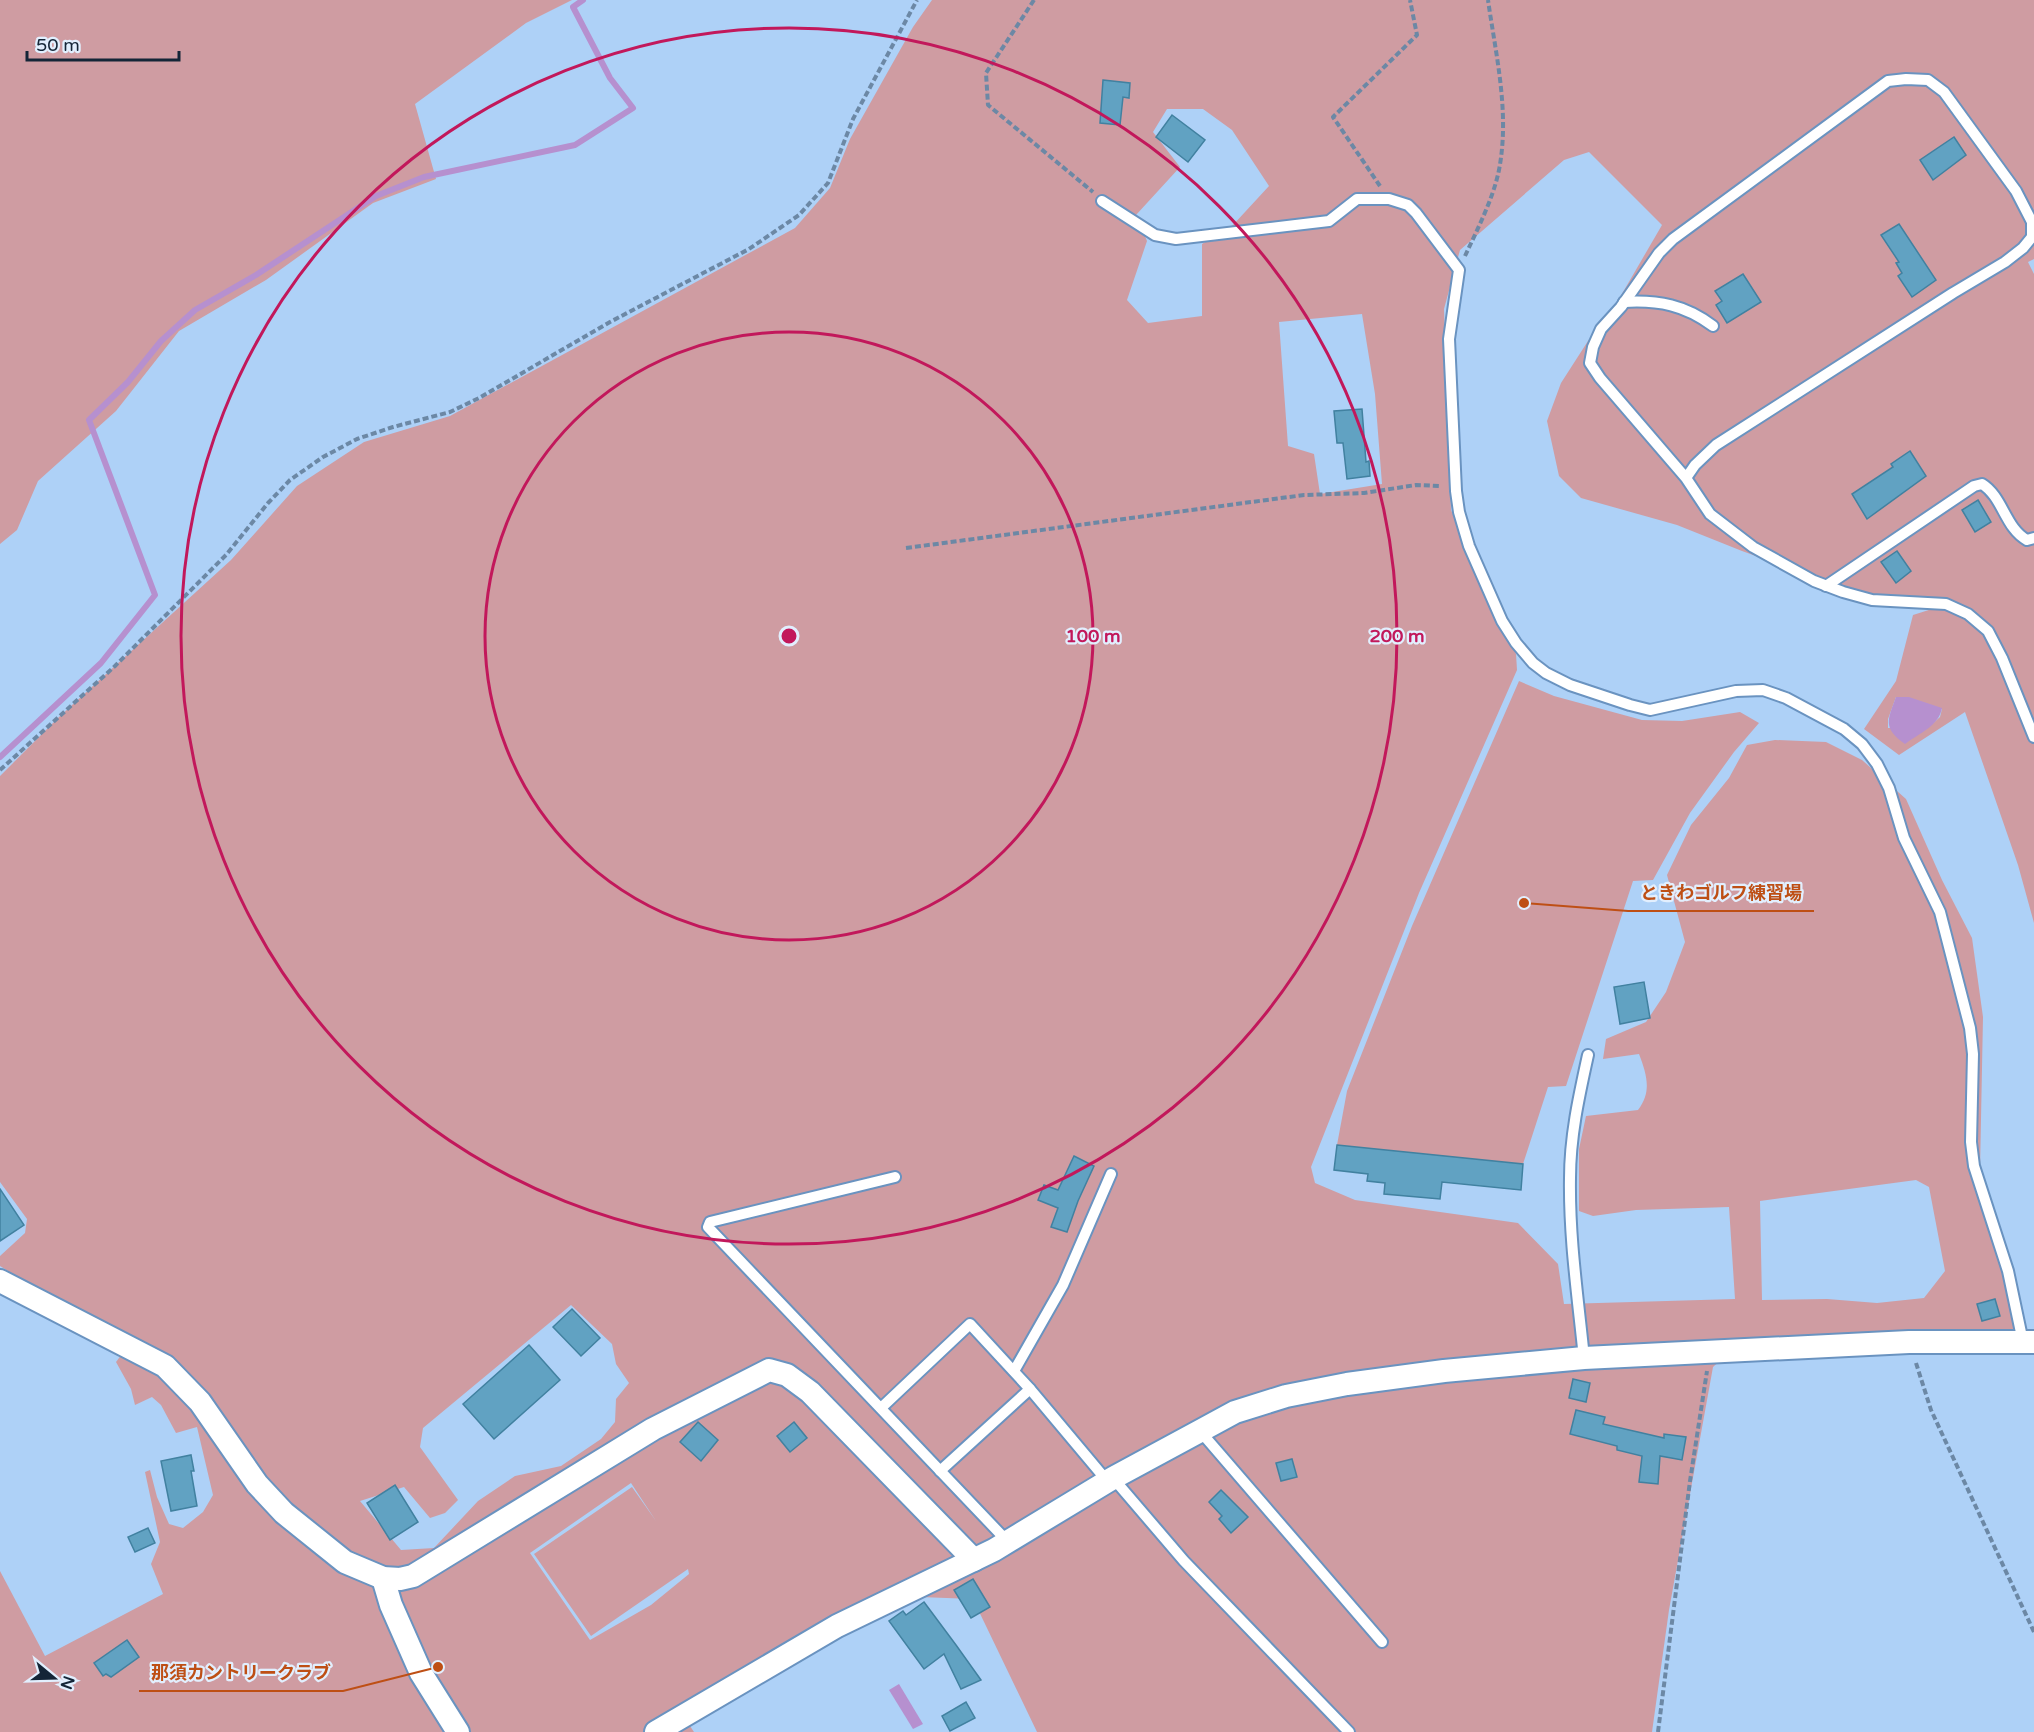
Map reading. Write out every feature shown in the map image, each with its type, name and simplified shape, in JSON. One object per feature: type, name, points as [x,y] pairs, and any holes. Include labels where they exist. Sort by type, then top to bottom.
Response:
[{"type":"street","points":[[0,1281],[165,1366],[200,1402],[257,1484],[284,1513],[345,1562],[383,1578],[400,1579],[413,1576],[653,1429],[769,1370],[787,1375],[810,1392],[974,1560]]},
{"type":"street","points":[[656,1732],[837,1626],[1008,1542],[1111,1480],[1235,1412],[1286,1396],[1347,1384],[1444,1371],[1584,1358],[1909,1342],[2029,1342]]},
{"type":"street","points":[[383,1578],[391,1605],[421,1673],[458,1732]]},
{"type":"lane","points":[[1686,478],[1695,465],[1716,446],[2005,262],[2023,248],[2032,237],[2032,222],[2016,191],[1944,92],[1928,80],[1888,81],[1673,239],[1601,329],[1593,347],[1590,363],[1600,378],[1686,478],[1710,514],[1753,547],[1826,586],[1872,600],[1946,604],[1968,614],[1988,631],[2002,658],[2034,737]]},
{"type":"lane","points":[[1102,201],[1155,235],[1176,239],[1329,221],[1357,200],[1389,199],[1408,206],[1416,213],[1459,270],[1449,339],[1459,512],[1469,546],[1502,621],[1516,643],[1533,663],[1546,673],[1570,685],[1630,705],[1650,710],[1726,693],[1763,690],[1786,698],[1844,729],[1862,744],[1877,764],[1889,788],[1904,838],[1940,912],[1970,1028],[1974,1054],[1971,1142],[1974,1166],[2029,1342]]},
{"type":"lane","points":[[1624,302],[1651,300],[1675,306],[1698,315],[1713,326]]},
{"type":"lane","points":[[1826,586],[1974,486],[1982,484],[1990,489],[2013,528],[2027,540],[2034,538]]},
{"type":"lane","points":[[1584,1358],[1572,1238],[1570,1177],[1574,1117],[1588,1055]]},
{"type":"lane","points":[[1014,1371],[1063,1285],[1111,1174]]},
{"type":"lane","points":[[895,1178],[710,1222],[708,1227],[1008,1542]]},
{"type":"lane","points":[[881,1408],[970,1324],[1184,1561],[1349,1732]]},
{"type":"lane","points":[[940,1471],[1030,1389]]},
{"type":"lane","points":[[1200,1431],[1382,1642]]},
{"type":"path","points":[[0,770],[115,666],[226,555],[268,503],[290,480],[323,457],[357,439],[450,412],[479,398],[610,322],[749,249],[799,215],[828,183],[853,119],[917,0]]},
{"type":"path","points":[[1035,0],[986,73],[988,105],[1102,201]]},
{"type":"path","points":[[1389,199],[1333,117],[1417,34],[1410,0]]},
{"type":"path","points":[[1459,270],[1484,215],[1499,170],[1502,94],[1488,0]]},
{"type":"path","points":[[906,548],[1304,495],[1364,493],[1437,484],[1456,491]]},
{"type":"path","points":[[1909,1342],[1931,1410],[2034,1632]]},
{"type":"path","points":[[1658,1732],[1690,1481],[1710,1352]]},
{"type":"shaded area","points":[[0,0],[572,0],[526,23],[415,104],[436,179],[373,203],[266,280],[179,331],[116,411],[38,481],[17,530],[0,544]]},
{"type":"shaded area","points":[[932,0],[2034,0],[2034,259],[2028,262],[2034,274],[2034,923],[2018,865],[1965,712],[1899,755],[1864,729],[1896,681],[1913,615],[1932,609],[1914,598],[1869,597],[1677,525],[1581,498],[1559,476],[1547,421],[1561,383],[1588,341],[1612,311],[1662,225],[1589,152],[1564,160],[1460,250],[1444,309],[1451,510],[1494,614],[1516,654],[1517,670],[1419,893],[1311,1167],[1315,1183],[1355,1200],[1518,1223],[1558,1264],[1564,1304],[1735,1299],[1729,1207],[1636,1210],[1593,1216],[1579,1211],[1579,1149],[1586,1116],[1638,1110],[1645,1097],[1647,1083],[1639,1054],[1603,1059],[1606,1039],[1646,1022],[1666,992],[1685,942],[1667,875],[1691,825],[1729,778],[1747,745],[1775,740],[1826,742],[1862,760],[1906,799],[1942,880],[1972,938],[1983,1017],[1980,1170],[2025,1327],[2009,1332],[1834,1334],[1740,1342],[1713,1367],[1669,1610],[1652,1732],[1037,1732],[973,1599],[920,1597],[857,1628],[690,1726],[694,1732],[0,1732],[0,1571],[45,1656],[163,1594],[151,1564],[160,1542],[145,1472],[150,1470],[157,1497],[169,1524],[183,1528],[203,1512],[213,1495],[197,1427],[176,1433],[161,1405],[152,1397],[135,1405],[131,1389],[116,1362],[122,1354],[41,1291],[0,1266],[0,1256],[25,1233],[27,1219],[0,1182],[0,776],[59,717],[231,560],[297,486],[364,442],[450,416],[795,228],[830,188],[850,139],[913,27]],"holes":[[[1167,109],[1203,109],[1232,130],[1269,186],[1233,225],[1202,244],[1202,316],[1148,323],[1127,300],[1147,241],[1136,215],[1180,167],[1153,132]],[[1362,314],[1375,394],[1382,484],[1320,494],[1314,454],[1288,446],[1279,322]],[[1896,697],[1942,709],[1940,717],[1929,727],[1888,728],[1888,719]],[[1916,1180],[1929,1187],[1945,1271],[1924,1298],[1877,1303],[1827,1299],[1762,1300],[1760,1201]],[[571,1305],[612,1344],[616,1364],[629,1383],[616,1399],[615,1422],[601,1439],[561,1466],[515,1476],[478,1501],[434,1548],[401,1550],[360,1501],[404,1487],[430,1518],[445,1513],[458,1500],[420,1447],[423,1428]],[[631,1483],[656,1521],[632,1487],[534,1554],[591,1636],[688,1569],[689,1574],[651,1605],[590,1640],[530,1553]]]},
{"type":"shaded area","points":[[1519,681],[1554,696],[1642,720],[1682,721],[1740,712],[1759,723],[1734,752],[1690,813],[1653,880],[1633,881],[1566,1086],[1548,1087],[1523,1164],[1337,1145],[1347,1091],[1412,926]]},
{"type":"shaded area","points":[[1896,697],[1909,697],[1942,708],[1932,725],[1905,744],[1893,733],[1889,723]]},
{"type":"shaded area","points":[[899,1684],[923,1724],[913,1729],[889,1690]]},
{"type":"building","points":[[1103,80],[1130,83],[1129,98],[1123,97],[1120,125],[1100,123]]},
{"type":"building","points":[[1172,115],[1205,140],[1188,162],[1156,137]]},
{"type":"building","points":[[1954,137],[1966,155],[1933,180],[1920,160]]},
{"type":"building","points":[[1899,224],[1936,280],[1912,297],[1898,276],[1902,273],[1896,263],[1899,262],[1881,235]]},
{"type":"building","points":[[1743,274],[1761,302],[1727,323],[1716,305],[1722,301],[1715,291]]},
{"type":"building","points":[[1362,409],[1366,462],[1369,461],[1370,476],[1347,479],[1343,443],[1337,443],[1334,411]]},
{"type":"building","points":[[1910,451],[1926,476],[1867,519],[1852,494],[1893,467],[1891,464]]},
{"type":"building","points":[[1978,500],[1991,522],[1975,532],[1962,510]]},
{"type":"building","points":[[1897,551],[1911,571],[1896,583],[1881,562]]},
{"type":"building","points":[[1644,982],[1650,1018],[1620,1024],[1614,987]]},
{"type":"building","points":[[1337,1145],[1523,1164],[1521,1190],[1442,1182],[1440,1199],[1384,1194],[1385,1183],[1367,1181],[1368,1174],[1334,1170]]},
{"type":"building","points":[[1074,1156],[1094,1166],[1067,1232],[1051,1227],[1058,1208],[1038,1200],[1044,1185],[1058,1190]]},
{"type":"building","points":[[0,1189],[24,1225],[0,1241]]},
{"type":"building","points":[[1995,1299],[2000,1316],[1982,1321],[1977,1304]]},
{"type":"building","points":[[572,1309],[600,1338],[581,1356],[553,1327]]},
{"type":"building","points":[[529,1345],[560,1380],[494,1439],[463,1404]]},
{"type":"building","points":[[1573,1379],[1590,1383],[1586,1402],[1569,1398]]},
{"type":"building","points":[[1576,1410],[1605,1417],[1603,1424],[1664,1438],[1664,1434],[1686,1437],[1682,1460],[1660,1456],[1658,1484],[1639,1482],[1642,1456],[1617,1450],[1617,1446],[1570,1434]]},
{"type":"building","points":[[698,1422],[718,1440],[701,1461],[680,1442]]},
{"type":"building","points":[[794,1422],[807,1438],[790,1452],[777,1436]]},
{"type":"building","points":[[191,1455],[194,1471],[191,1471],[197,1506],[171,1511],[161,1461]]},
{"type":"building","points":[[1292,1459],[1297,1477],[1281,1481],[1276,1463]]},
{"type":"building","points":[[395,1485],[418,1522],[390,1540],[367,1503]]},
{"type":"building","points":[[1221,1490],[1248,1517],[1231,1533],[1219,1519],[1222,1516],[1209,1502]]},
{"type":"building","points":[[148,1528],[155,1543],[135,1552],[128,1537]]},
{"type":"building","points":[[973,1579],[990,1607],[971,1618],[954,1590]]},
{"type":"building","points":[[924,1602],[981,1680],[961,1689],[944,1654],[924,1669],[889,1621],[903,1611],[906,1615]]},
{"type":"building","points":[[127,1640],[139,1657],[111,1677],[106,1674],[103,1676],[94,1663]]},
{"type":"building","points":[[966,1702],[975,1718],[950,1731],[942,1716]]},
{"type":"waterway","points":[[0,757],[101,663],[155,595],[89,420],[128,382],[161,341],[195,310],[256,275],[376,196],[424,177],[575,145],[633,108],[610,78],[573,7],[583,0]]},
{"type":"place","name":"ときわゴルフ練習場","points":[[1524,903]]},
{"type":"place","name":"那須カントリークラブ","points":[[438,1667]]}]
